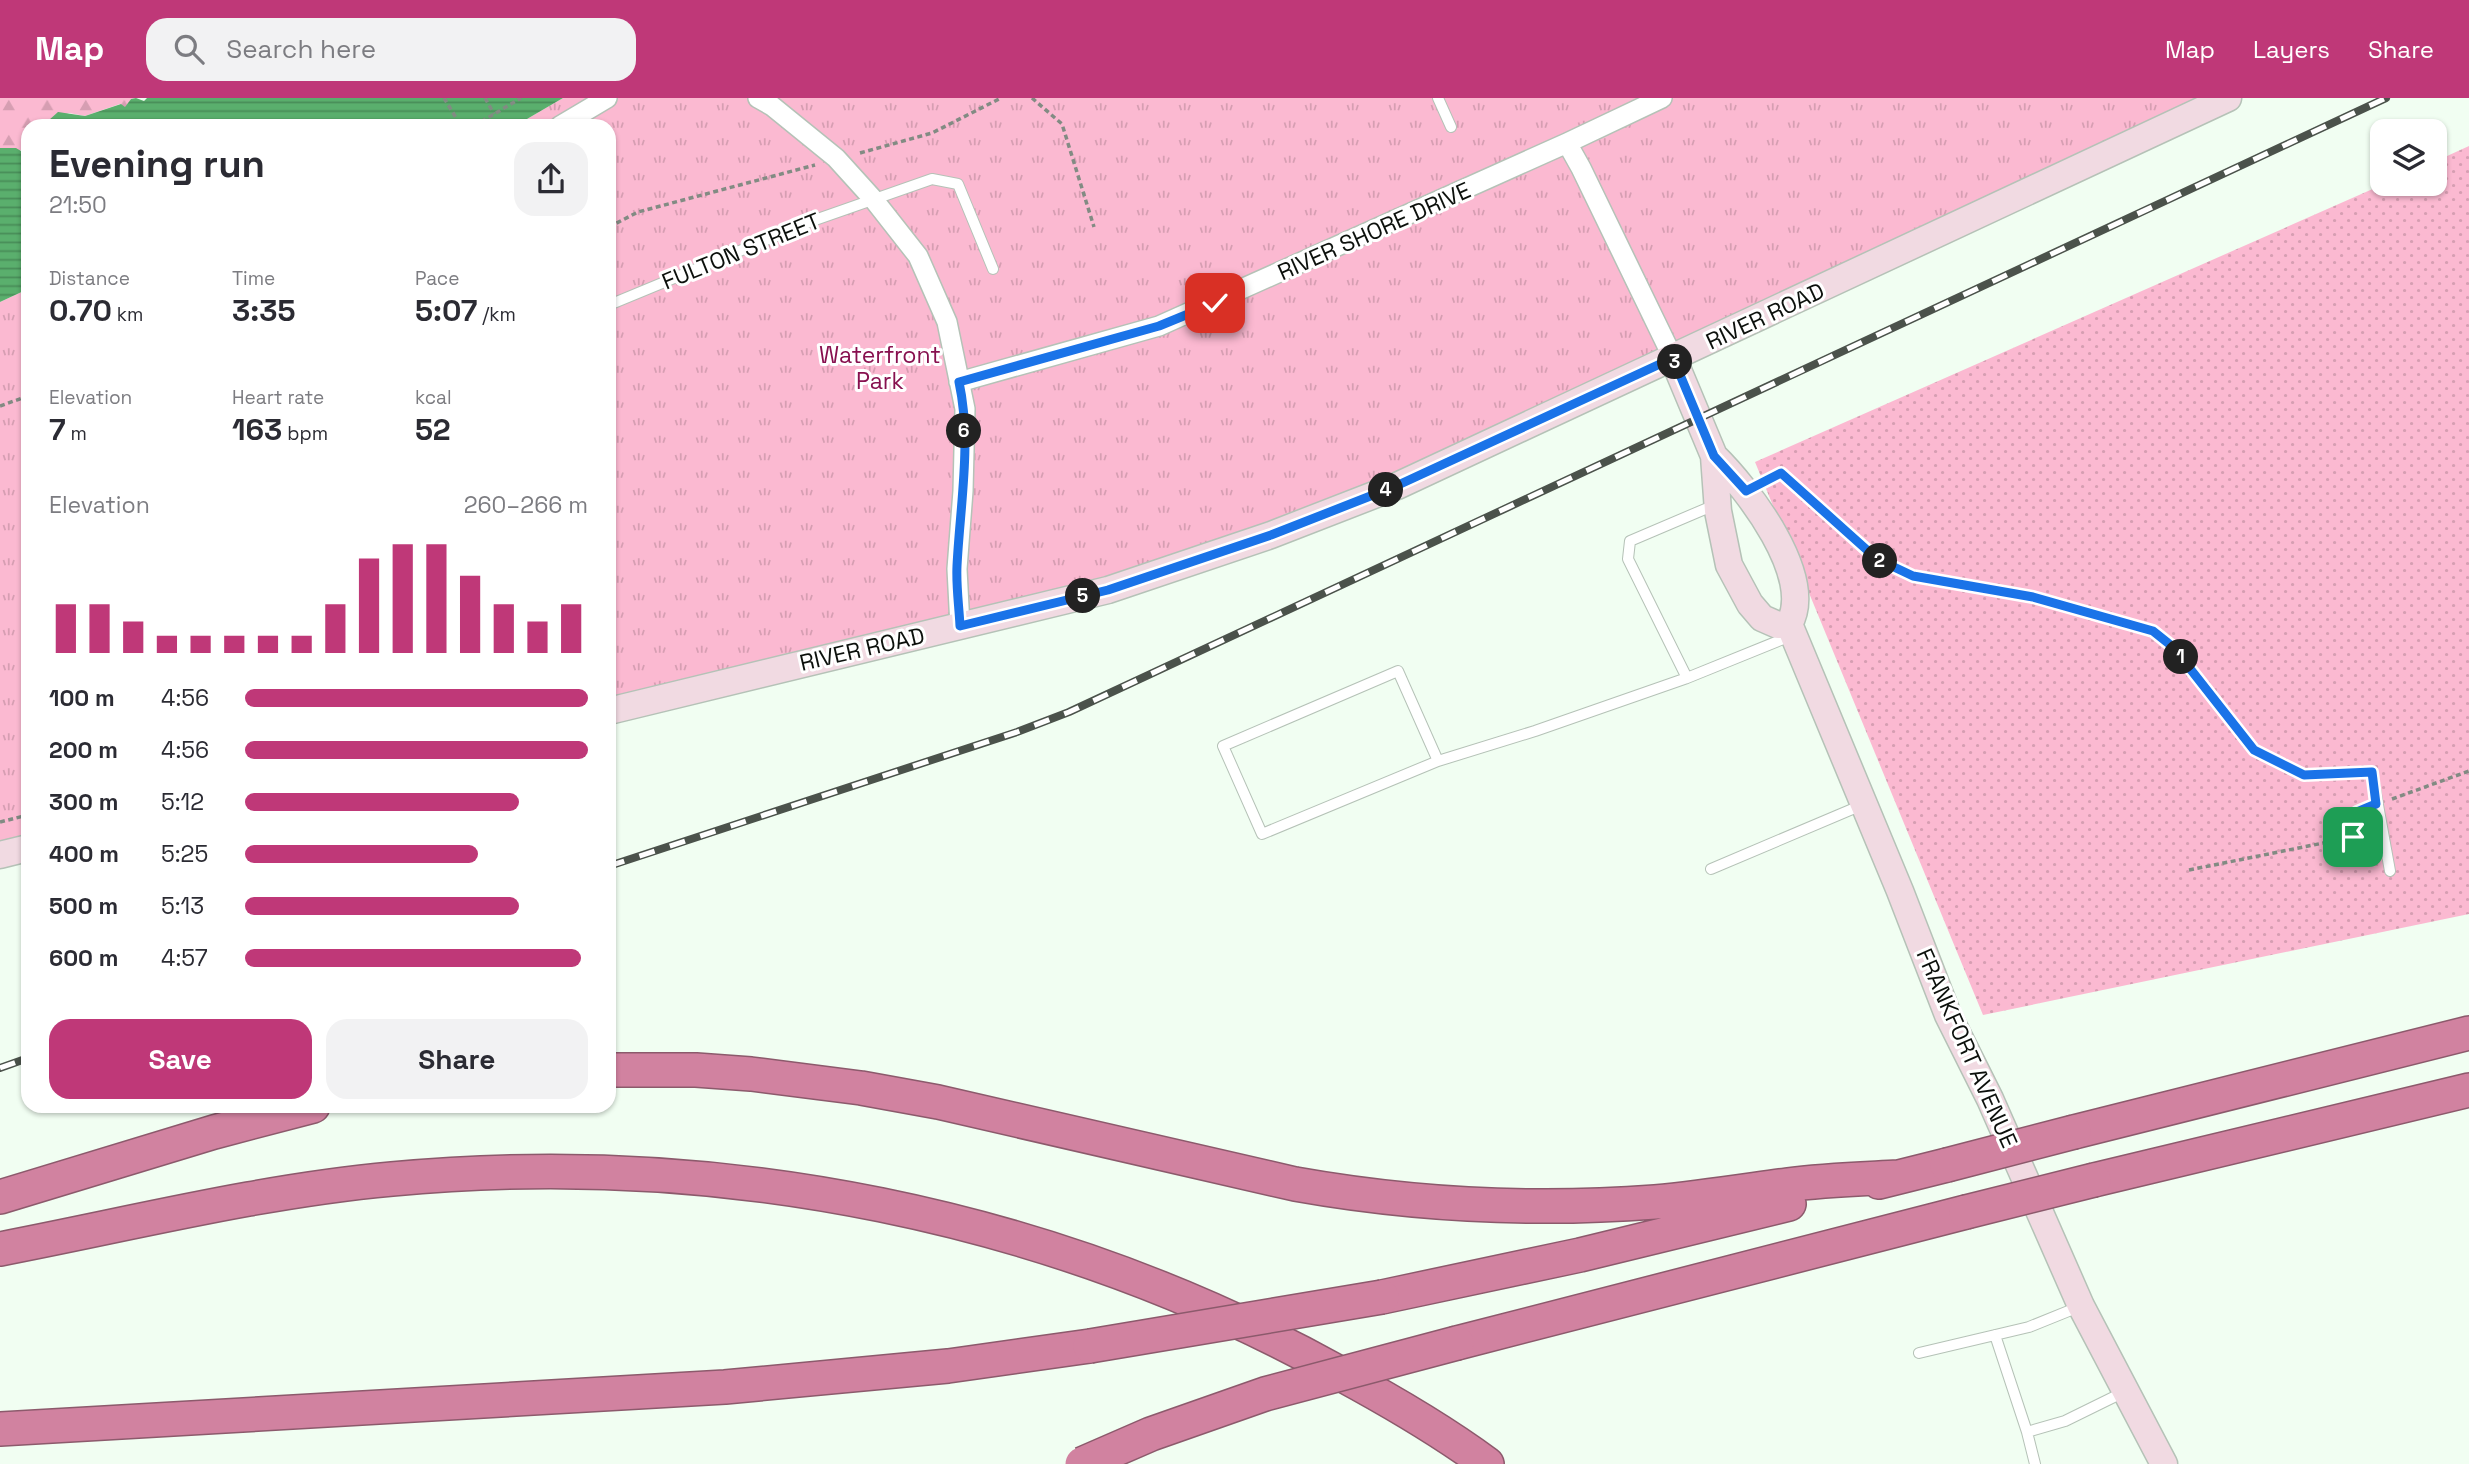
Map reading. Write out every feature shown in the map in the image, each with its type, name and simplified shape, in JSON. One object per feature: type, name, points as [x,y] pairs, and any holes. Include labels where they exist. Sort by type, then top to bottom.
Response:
[{"type":"highway","points":[[0,1429],[631,1395],[948,1366],[1090,1346],[1382,1297],[1580,1255],[2469,1033]]},
{"type":"highway","points":[[616,1070],[696,1070],[751,1074],[861,1088],[938,1102],[1295,1184],[1409,1199],[1540,1206],[1606,1205],[1723,1195],[1789,1185],[1898,1177]]},
{"type":"highway","points":[[1082,1464],[1151,1434],[1265,1394],[1966,1212],[2469,1090]]},
{"type":"highway","points":[[0,1196],[286,1113]]},
{"type":"highway","points":[[0,1250],[237,1202],[390,1179],[543,1170],[702,1177],[779,1186],[930,1214],[1030,1242],[1153,1284],[1293,1347],[1394,1403],[1487,1464]]},
{"type":"street","points":[[572,119],[607,98]]},
{"type":"street","points":[[758,98],[772,106],[836,158],[874,200],[918,256],[947,322],[965,408],[963,491],[957,569],[960,626]]},
{"type":"street","name":"RIVER SHORE DRIVE","points":[[959,382],[1159,326],[1662,98]]},
{"type":"street","name":"RIVER ROAD","points":[[616,709],[1108,590],[1283,530],[1396,486],[2228,98]]},
{"type":"street","points":[[1567,143],[1673,358],[1732,497],[1785,559],[1796,600],[1791,629],[1762,618],[1749,604],[1729,565],[1732,497]]},
{"type":"street","name":"FRANKFORT AVENUE","points":[[1791,629],[1948,1015],[1990,1099],[2081,1306],[2164,1464]]},
{"type":"street","points":[[0,855],[21,850]]},
{"type":"lane","points":[[1438,98],[1451,127]]},
{"type":"lane","name":"FULTON STREET","points":[[616,302],[812,221],[932,179],[958,184],[993,269]]},
{"type":"lane","points":[[1687,678],[1628,559],[1630,541],[1781,473],[1877,559],[1913,576],[2033,597],[2153,631],[2173,647],[2254,750],[2304,775],[2372,772],[2390,871]]},
{"type":"lane","points":[[1438,761],[1398,671],[1223,746],[1262,834],[1438,761],[1535,731],[1687,678],[1791,629]]},
{"type":"lane","points":[[1711,869],[1864,804]]},
{"type":"lane","points":[[1919,1353],[2029,1327],[2081,1306]]},
{"type":"lane","points":[[1995,1335],[2035,1464]]},
{"type":"lane","points":[[2027,1432],[2066,1420],[2125,1391]]},
{"type":"path","points":[[444,98],[457,119]]},
{"type":"path","points":[[485,98],[494,114]]},
{"type":"path","points":[[486,119],[521,98]]},
{"type":"path","points":[[850,155],[932,133],[1001,98]]},
{"type":"path","points":[[1032,98],[1062,124],[1094,227]]},
{"type":"path","points":[[616,223],[638,212],[823,162]]},
{"type":"path","points":[[0,406],[21,398]]},
{"type":"path","points":[[2189,870],[2353,837],[2357,812],[2469,771]]},
{"type":"path","points":[[0,822],[21,817]]},
{"type":"green space","points":[[0,98],[136,98],[131,99],[125,108],[120,104],[85,116],[69,113],[53,119],[21,119],[21,150],[0,148]]},
{"type":"green space","name":"Waterfront Park","points":[[563,98],[2195,98],[1673,358],[1397,486],[1108,590],[616,709],[616,119],[527,119]]},
{"type":"green space","points":[[2469,146],[2469,914],[1983,1015],[1755,462],[2370,190],[2370,196],[2447,196],[2447,156]]},
{"type":"green space","points":[[21,292],[21,856],[0,861],[0,302]]},
{"type":"shaded area","points":[[563,98],[527,119],[50,119],[58,112],[85,116],[121,104],[125,107],[131,99]]},
{"type":"shaded area","points":[[0,148],[16,148],[21,151],[21,292],[0,302]]},
{"type":"railway","points":[[616,864],[1017,732],[1069,712],[2386,98]]},
{"type":"railway","points":[[0,1068],[21,1060]]},
{"type":"route","points":[[1215,303],[1159,326],[959,382],[965,408],[963,491],[957,569],[960,626],[1108,590],[1271,535],[1396,486],[1673,358],[1714,456],[1746,491],[1781,473],[1859,545],[1877,559],[1913,576],[2033,597],[2153,631],[2173,647],[2254,750],[2304,775],[2372,772],[2376,804],[2357,812],[2353,837]]}]
